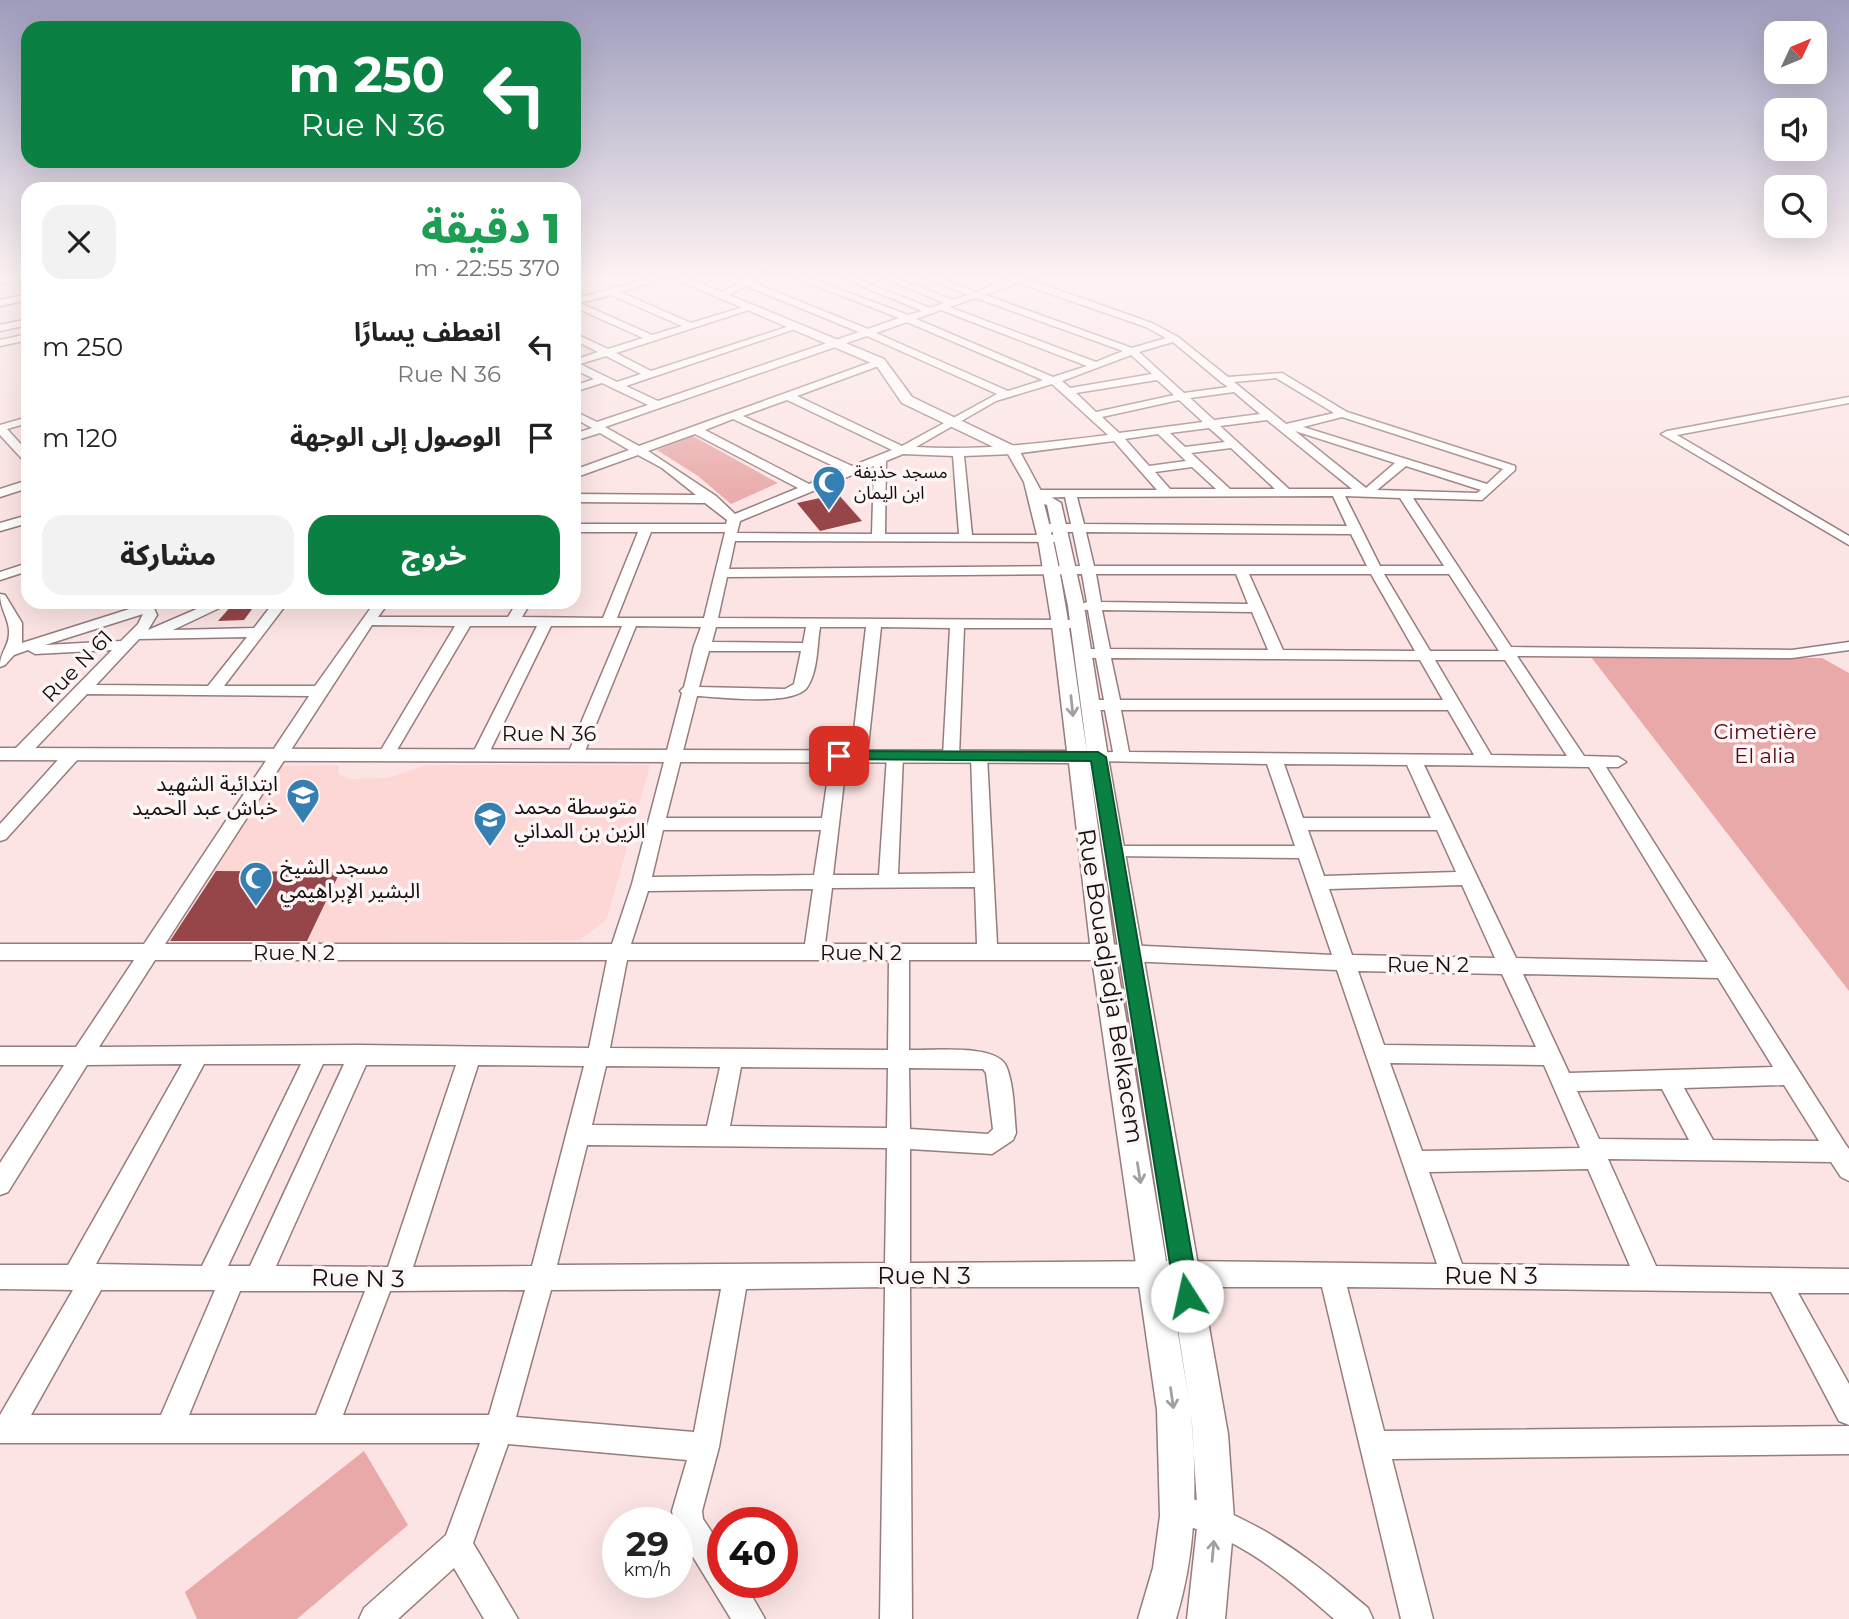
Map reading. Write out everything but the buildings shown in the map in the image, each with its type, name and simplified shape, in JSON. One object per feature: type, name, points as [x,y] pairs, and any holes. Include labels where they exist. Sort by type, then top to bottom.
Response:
[{"type":"street","points":[[581,362],[606,354]]},
{"type":"street","points":[[609,354],[651,374]]},
{"type":"street","points":[[618,386],[714,354]]},
{"type":"street","points":[[581,435],[657,405],[805,354]]},
{"type":"street","points":[[860,354],[880,362],[907,400],[1013,451]]},
{"type":"street","points":[[915,354],[1006,394]]},
{"type":"street","points":[[990,354],[1055,381],[1070,391],[1118,438],[1165,491]]},
{"type":"street","points":[[1064,354],[1097,366]]},
{"type":"street","points":[[375,1619],[457,1545],[499,1429],[542,1277],[596,1059],[619,952],[641,884],[671,756],[710,622],[733,528],[807,488],[902,450],[956,422],[992,399],[1055,381],[1126,354]]},
{"type":"street","points":[[1135,354],[1286,492]]},
{"type":"street","points":[[1193,354],[1366,493]]},
{"type":"street","points":[[581,471],[880,362]]},
{"type":"street","points":[[581,368],[657,405]]},
{"type":"street","points":[[1095,415],[1105,399],[1160,376]]},
{"type":"street","points":[[1036,494],[1225,491],[1478,497],[1511,468],[1343,414],[1281,376],[1225,380]]},
{"type":"street","points":[[581,387],[603,379]]},
{"type":"street","points":[[1070,391],[1105,399],[1182,396],[1236,389]]},
{"type":"street","points":[[788,396],[902,450],[958,453],[1013,451],[1269,416]]},
{"type":"street","points":[[1849,400],[1667,434],[1849,541]]},
{"type":"street","points":[[1287,427],[1343,414]]},
{"type":"street","points":[[735,416],[850,470]]},
{"type":"street","points":[[581,418],[640,450],[712,499],[733,528]]},
{"type":"street","points":[[21,422],[0,428],[21,450]]},
{"type":"street","points":[[1287,427],[1490,489]]},
{"type":"street","points":[[696,430],[807,488]]},
{"type":"street","points":[[1161,431],[1225,491]]},
{"type":"street","points":[[1182,451],[1235,444]]},
{"type":"street","name":"Rue Bouadjadja Belkacem","points":[[1013,451],[1058,532],[1077,615],[1211,1434],[1216,1518],[1206,1619]]},
{"type":"street","points":[[958,453],[966,538]]},
{"type":"street","points":[[878,538],[880,457]]},
{"type":"street","points":[[1366,493],[1404,462]]},
{"type":"street","points":[[1146,470],[1195,463]]},
{"type":"street","points":[[0,493],[21,486]]},
{"type":"street","points":[[1337,492],[1375,569],[1486,761]]},
{"type":"street","points":[[1070,493],[1058,532],[1077,615]]},
{"type":"street","points":[[1404,494],[1451,569],[1586,762],[1843,1161]]},
{"type":"street","points":[[581,498],[712,499]]},
{"type":"street","points":[[0,527],[21,521]]},
{"type":"street","points":[[581,528],[733,528],[878,538],[966,538],[1058,532],[1355,530]]},
{"type":"street","points":[[609,621],[646,528]]},
{"type":"street","points":[[721,573],[1240,568],[1451,569]]},
{"type":"street","points":[[1240,568],[1276,653]]},
{"type":"street","points":[[0,576],[21,569]]},
{"type":"street","points":[[0,598],[18,627],[17,640],[5,656]]},
{"type":"street","points":[[368,621],[957,623],[1258,608]]},
{"type":"street","points":[[5,656],[135,609]]},
{"type":"street","name":"Rue N 61","points":[[10,754],[85,689],[137,638],[150,615],[148,609]]},
{"type":"street","points":[[137,638],[208,609]]},
{"type":"street","points":[[212,691],[275,609]]},
{"type":"street","points":[[0,1184],[8,1158],[150,952],[318,691],[377,609]]},
{"type":"street","points":[[513,621],[520,609]]},
{"type":"street","name":"Rue Bouadjadja Belkacem","points":[[1077,615],[1093,653],[1102,705],[1099,757],[1103,952],[1154,1273],[1174,1410],[1178,1457],[1178,1509],[1168,1589],[1157,1619]]},
{"type":"street","points":[[386,755],[466,620]]},
{"type":"street","points":[[575,755],[631,621]]},
{"type":"street","points":[[480,755],[546,622]]},
{"type":"street","points":[[688,691],[794,692],[799,689],[805,676],[807,647],[814,623]]},
{"type":"street","points":[[951,756],[957,623]]},
{"type":"street","points":[[814,952],[831,824],[849,756],[874,624]]},
{"type":"street","points":[[5,656],[137,638],[257,632]]},
{"type":"street","points":[[1821,649],[1849,639]]},
{"type":"street","points":[[701,646],[807,647]]},
{"type":"street","points":[[1093,653],[1792,654],[1849,646]]},
{"type":"street","points":[[85,689],[318,691]]},
{"type":"street","points":[[1102,705],[1455,705]]},
{"type":"street","name":"Rue N 36","points":[[10,754],[1099,757]]},
{"type":"street","points":[[0,835],[72,755]]},
{"type":"street","points":[[888,881],[895,756]]},
{"type":"street","points":[[979,756],[987,952]]},
{"type":"street","points":[[1099,757],[1618,762]]},
{"type":"street","points":[[1274,759],[1453,1275]]},
{"type":"street","points":[[1413,760],[1551,1056],[1647,1276]]},
{"type":"street","points":[[655,824],[831,824]]},
{"type":"street","points":[[1297,824],[1443,824]]},
{"type":"street","points":[[1115,852],[1307,852]]},
{"type":"street","points":[[1317,883],[1469,878]]},
{"type":"street","points":[[641,884],[985,880]]},
{"type":"street","name":"Rue N 2","points":[[0,952],[1131,952],[1345,964],[1508,964],[1722,970]]},
{"type":"street","points":[[896,1619],[899,952]]},
{"type":"street","points":[[199,1054],[4,1429],[499,1429],[705,1447]]},
{"type":"street","points":[[169,1429],[233,1278],[317,1054]]},
{"type":"street","points":[[0,1056],[360,1054],[596,1059],[983,1060],[997,1069],[1005,1133],[992,1144],[897,1138],[576,1135]]},
{"type":"street","points":[[233,1278],[360,1054]]},
{"type":"street","points":[[1377,1054],[1551,1056]]},
{"type":"street","points":[[324,1429],[389,1279],[470,1056]]},
{"type":"street","points":[[716,1137],[732,1059]]},
{"type":"street","points":[[1562,1082],[1789,1076]]},
{"type":"street","points":[[1668,1079],[1706,1150]]},
{"type":"street","points":[[1414,1162],[1706,1150],[1843,1161]]},
{"type":"street","name":"Rue N 3","points":[[0,1277],[389,1279],[1183,1273],[1849,1280]]},
{"type":"street","points":[[1331,1274],[1417,1619]]},
{"type":"street","points":[[707,1551],[690,1524],[687,1511],[705,1447],[736,1275]]},
{"type":"street","points":[[1777,1279],[1849,1411]]},
{"type":"street","points":[[1374,1445],[1849,1440]]},
{"type":"street","points":[[1178,1509],[1216,1518],[1242,1530],[1282,1555],[1357,1619]]},
{"type":"street","points":[[457,1545],[502,1619]]},
{"type":"street","points":[[736,1598],[749,1619]]},
{"type":"shaded area","name":"متوسطة محمد الزين بن المداني","points":[[339,765],[338,774],[349,779],[388,778],[427,765],[650,765],[607,919],[580,940],[306,944],[345,863],[340,872],[214,871],[280,766]]},
{"type":"green space","points":[[693,436],[778,483],[731,504],[698,476],[657,450]]},
{"type":"green space","name":"Cimetière El alia","points":[[1591,657],[1822,658],[1849,673],[1849,991]]},
{"type":"green space","points":[[364,1451],[408,1525],[297,1619],[197,1619],[185,1592]]},
{"type":"place","name":"مسجد حذيفة ابن اليمان","points":[[829,512]]},
{"type":"place","name":"ابتدائية الشهيد خباش عبد الحميد","points":[[303,825]]},
{"type":"place","name":"متوسطة محمد الزين بن المداني","points":[[490,848]]},
{"type":"place","name":"مسجد الشيخ البشير الإبراهيمي","points":[[256,908]]},
{"type":"route","points":[[839,756],[1098,757],[1187,1296]]}]
